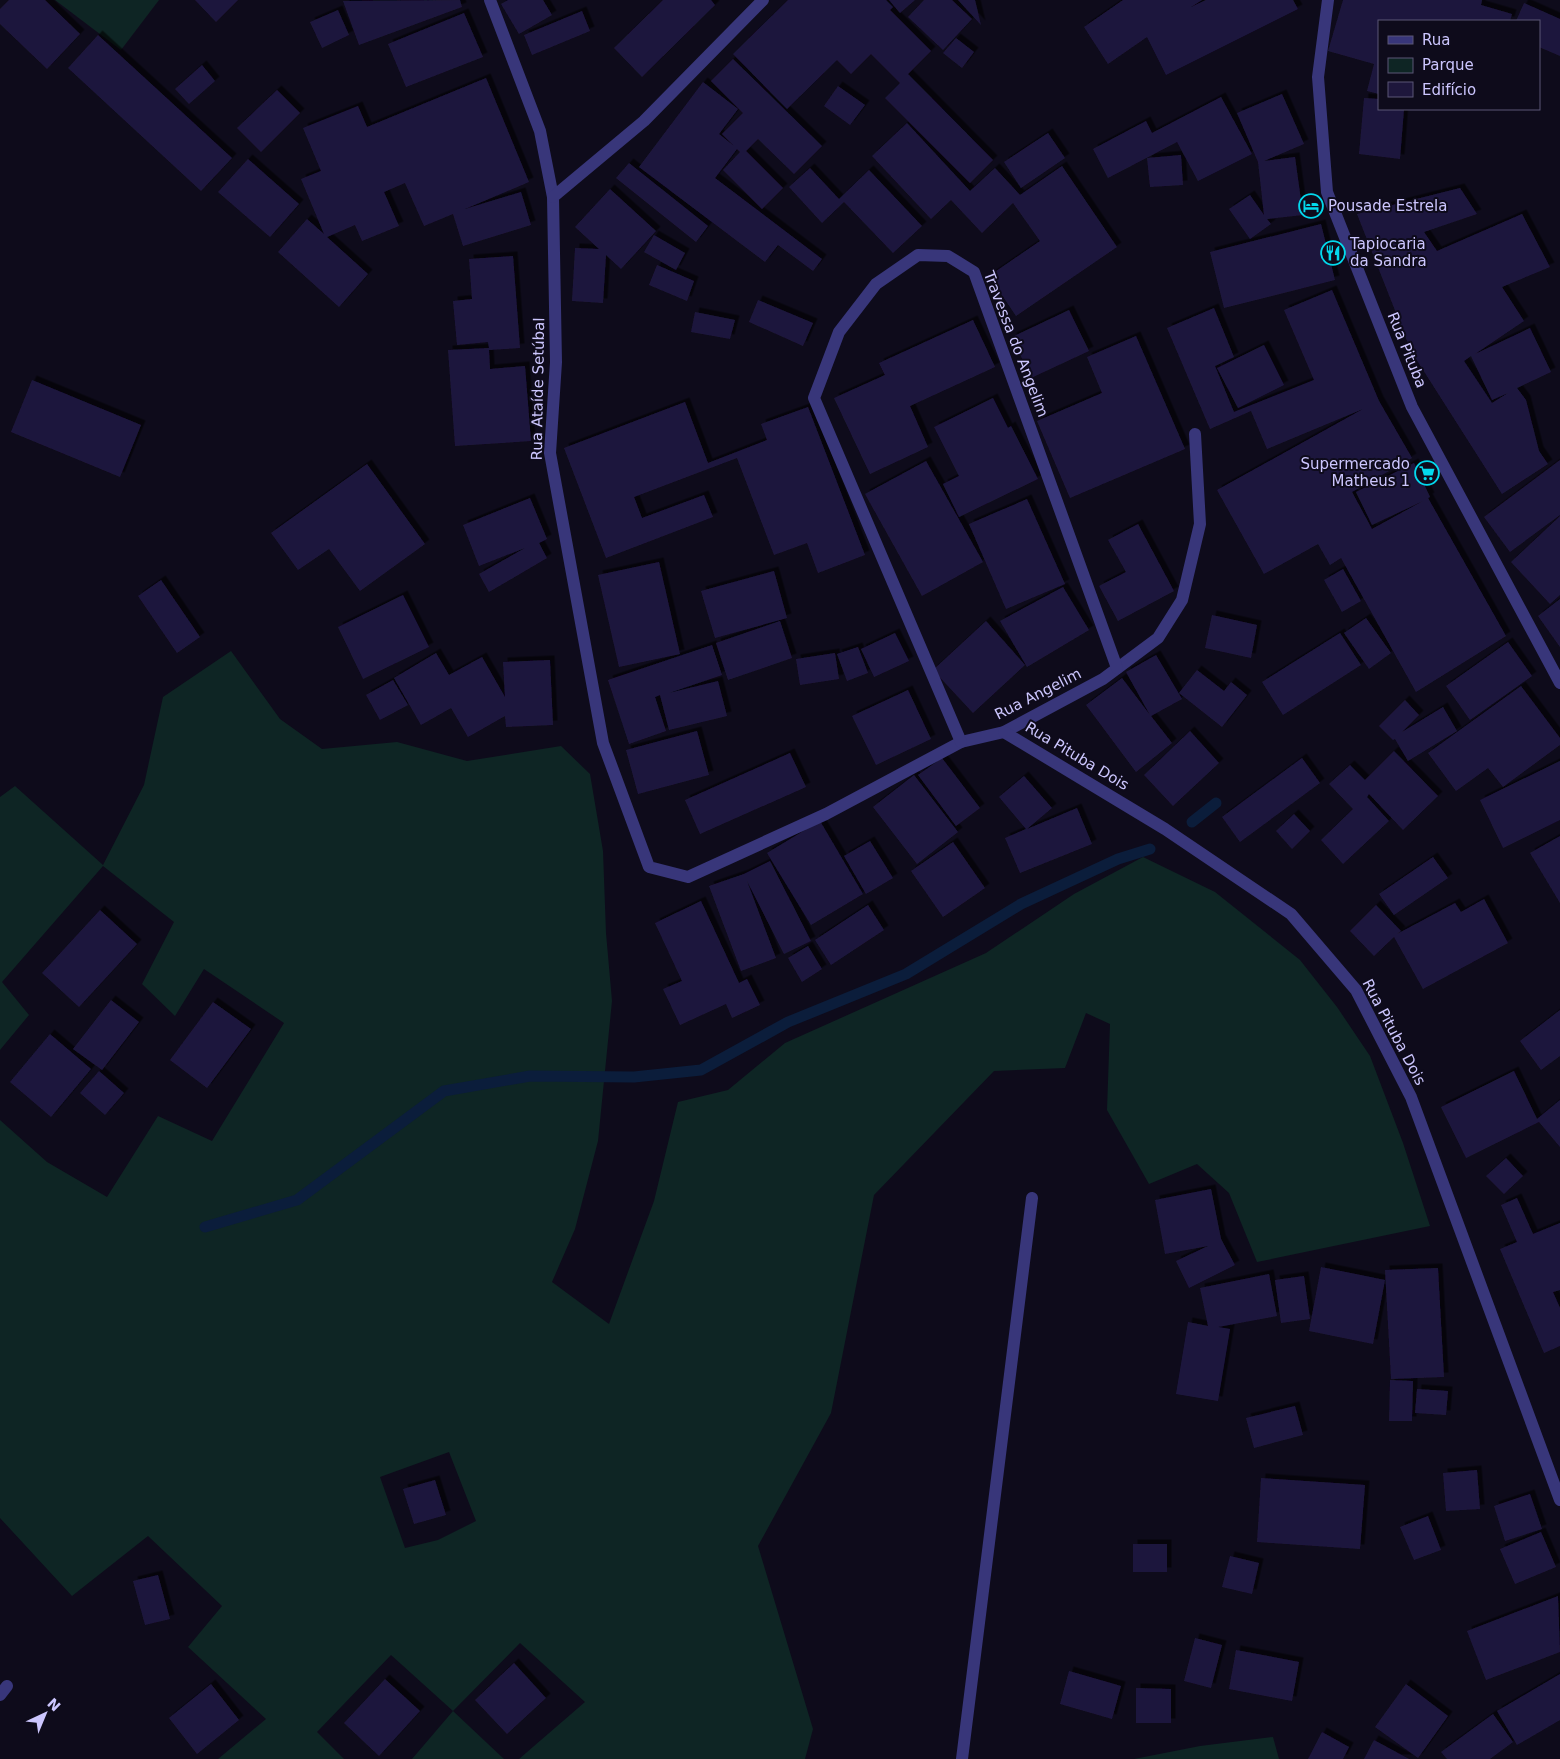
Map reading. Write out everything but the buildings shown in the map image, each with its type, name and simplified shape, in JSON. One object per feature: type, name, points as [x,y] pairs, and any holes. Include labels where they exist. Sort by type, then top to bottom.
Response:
[{"type":"street","name":"Rua Ataíde Setúbal","points":[[490,0],[540,131],[553,197],[556,362],[550,452],[602,743],[649,867]]},
{"type":"street","points":[[553,197],[644,121],[764,0]]},
{"type":"street","name":"Rua Pituba","points":[[1328,0],[1318,77],[1327,192],[1412,408],[1560,684]]},
{"type":"street","name":"Travessa do Angelim","points":[[961,742],[814,398],[838,332],[876,284],[918,255],[948,256],[974,272],[1117,668]]},
{"type":"street","name":"Rua Angelim","points":[[649,867],[688,877],[826,814],[961,742],[1004,732],[1103,679],[1158,638],[1182,600],[1200,524],[1194,434]]},
{"type":"street","name":"Rua Pituba Dois","points":[[1004,732],[1165,829],[1291,914],[1356,990],[1411,1097],[1560,1500]]},
{"type":"street","points":[[962,1759],[1032,1198]]},
{"type":"green space","points":[[55,0],[159,0],[121,50]]},
{"type":"green space","points":[[231,651],[280,719],[322,749],[397,742],[467,761],[561,746],[590,774],[603,851],[606,933],[612,1001],[598,1141],[575,1229],[552,1282],[609,1324],[654,1201],[678,1102],[728,1090],[785,1043],[986,953],[1074,894],[1143,857],[1215,892],[1300,960],[1337,1007],[1370,1056],[1403,1143],[1430,1226],[1257,1262],[1229,1193],[1197,1164],[1149,1184],[1107,1110],[1110,1024],[1086,1013],[1065,1068],[994,1071],[874,1195],[831,1413],[758,1546],[813,1729],[805,1759],[519,1759],[585,1702],[520,1643],[453,1711],[391,1655],[317,1732],[344,1759],[218,1759],[266,1719],[188,1647],[222,1606],[148,1536],[72,1596],[0,1518],[0,1120],[47,1162],[107,1197],[158,1116],[212,1141],[284,1023],[204,969],[175,1016],[142,984],[174,922],[103,866],[2,982],[29,1015],[0,1050],[0,797],[15,786],[103,865],[144,785],[163,697]],"holes":[[[449,1452],[476,1521],[438,1540],[405,1548],[380,1477]]]},
{"type":"green space","points":[[453,1711],[504,1759],[412,1759]]},
{"type":"green space","points":[[1273,1737],[1279,1759],[1134,1759],[1200,1746]]},
{"type":"waterway","points":[[1192,822],[1216,803]]},
{"type":"waterway","points":[[205,1227],[297,1200],[444,1091],[530,1076],[634,1077],[701,1070],[788,1022],[906,974],[1021,904],[1118,859],[1150,849]]},
{"type":"place","name":"Pousade Estrela","points":[[1311,206]]},
{"type":"place","name":"Tapiocaria da Sandra","points":[[1333,253]]},
{"type":"place","name":"Supermercado Matheus 1","points":[[1427,473]]}]
